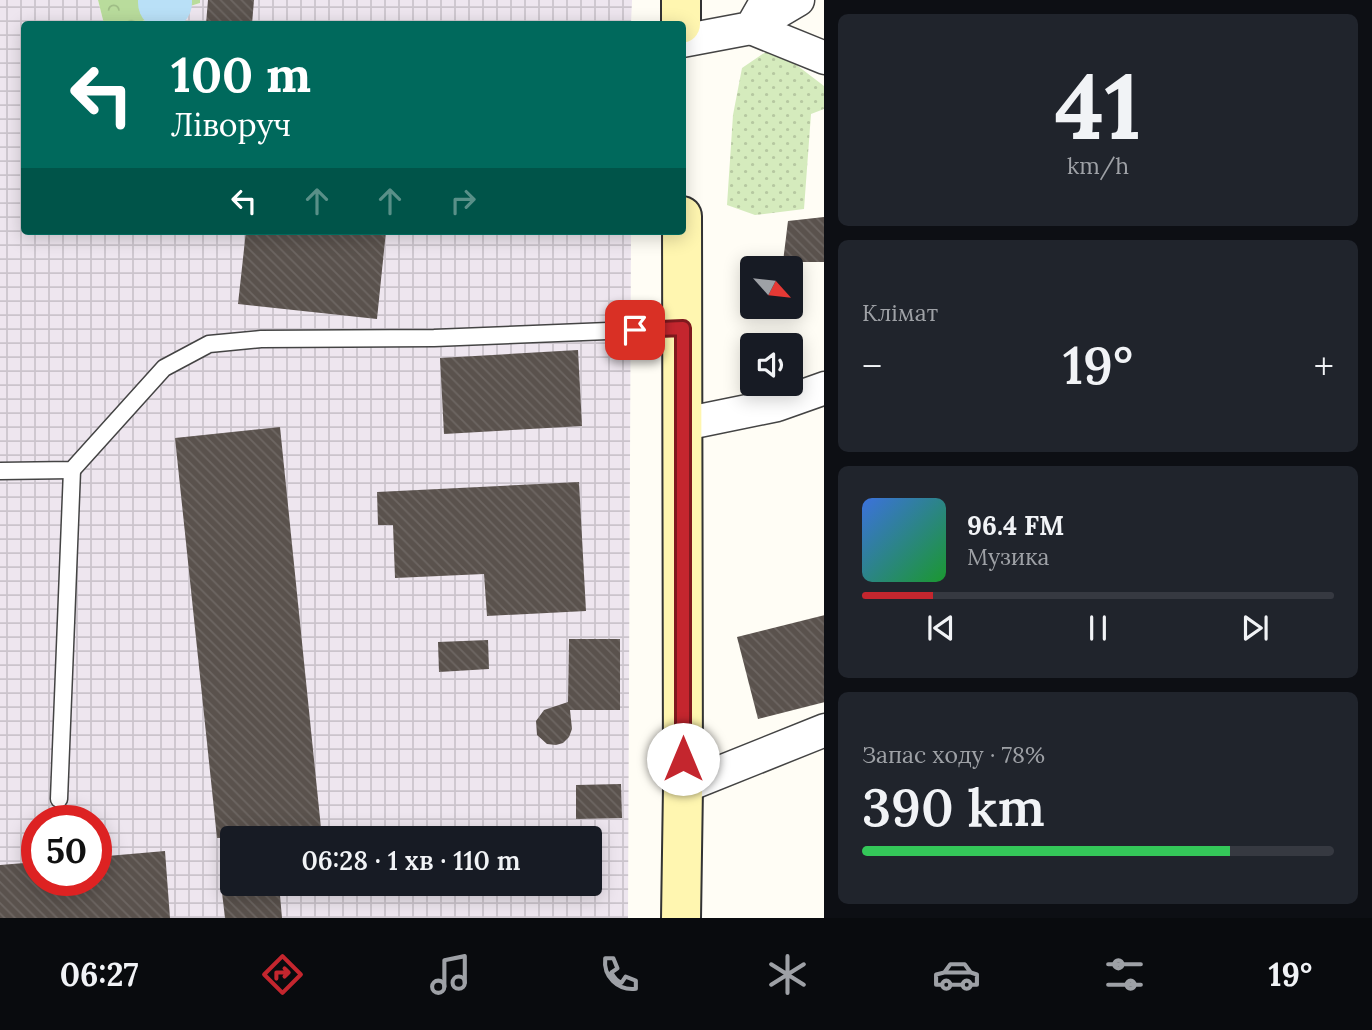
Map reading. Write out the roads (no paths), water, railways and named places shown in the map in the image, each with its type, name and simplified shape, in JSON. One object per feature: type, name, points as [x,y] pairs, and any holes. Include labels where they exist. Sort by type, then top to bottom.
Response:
[{"type":"main road","points":[[681,0],[681,21]]},
{"type":"main road","points":[[681,918],[684,424],[682,235]]},
{"type":"street","points":[[751,28],[767,0]]},
{"type":"street","points":[[686,40],[751,28],[798,0]]},
{"type":"street","points":[[751,28],[824,58]]},
{"type":"street","points":[[684,424],[777,405],[824,388]]},
{"type":"street","points":[[683,787],[824,730]]},
{"type":"lane","points":[[59,799],[72,470],[164,368],[209,344],[261,339],[434,338],[683,328]]},
{"type":"lane","points":[[0,471],[72,470]]}]
